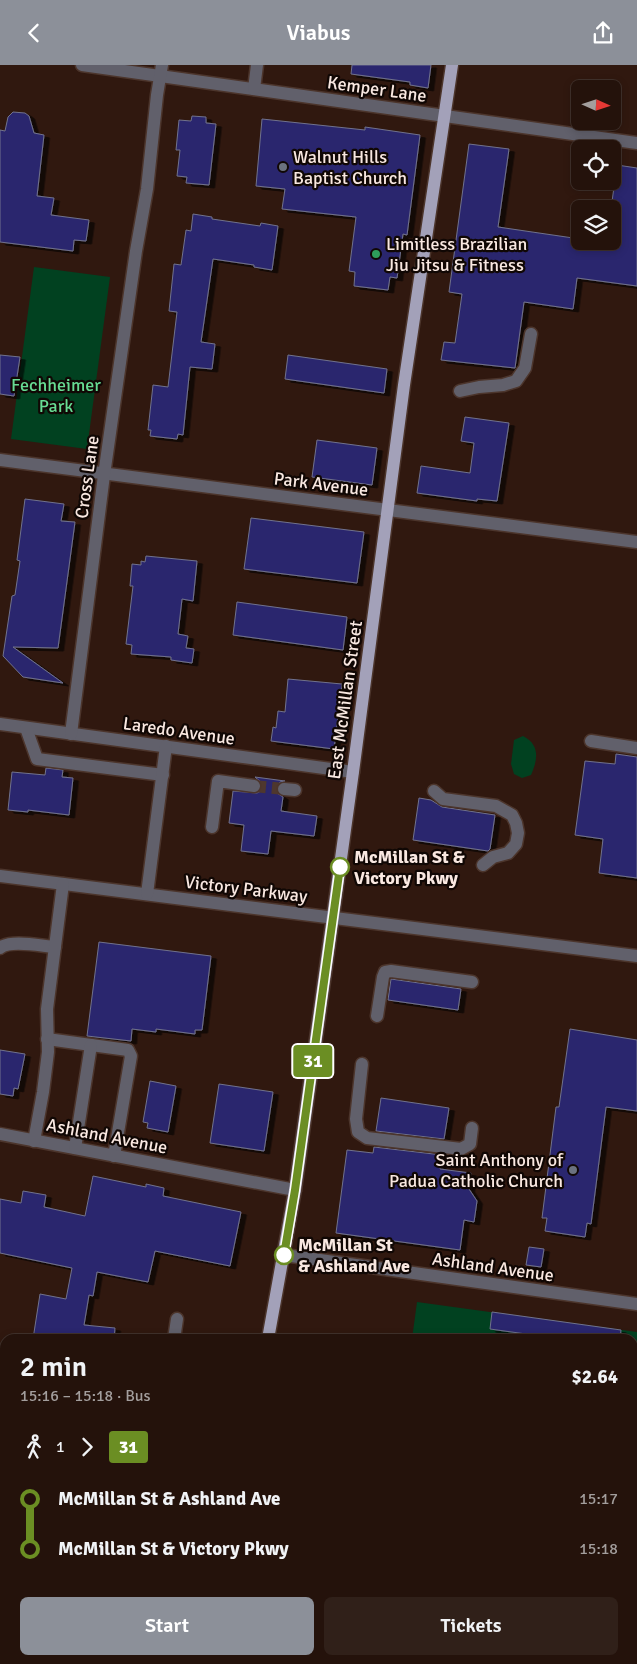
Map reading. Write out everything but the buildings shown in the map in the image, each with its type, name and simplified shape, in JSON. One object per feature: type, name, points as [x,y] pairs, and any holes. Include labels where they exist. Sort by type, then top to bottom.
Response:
[{"type":"main road","name":"East McMillan Street","points":[[269,1334],[295,1190],[410,343],[452,65]]},
{"type":"street","name":"Kemper Lane","points":[[82,65],[161,70],[254,89],[637,143]]},
{"type":"street","points":[[254,89],[257,65]]},
{"type":"street","name":"Cross Lane","points":[[71,734],[104,475],[136,251],[147,189],[161,70]]},
{"type":"street","points":[[460,391],[503,385],[516,381],[525,368],[531,334]]},
{"type":"street","name":"Park Avenue","points":[[0,460],[104,475],[637,542]]},
{"type":"street","name":"Laredo Avenue","points":[[0,724],[353,772]]},
{"type":"street","points":[[26,728],[37,759],[162,775]]},
{"type":"street","points":[[591,741],[637,748]]},
{"type":"street","points":[[147,894],[166,747]]},
{"type":"street","points":[[212,827],[218,781],[254,786]]},
{"type":"street","points":[[434,791],[443,799],[496,806],[512,815],[518,833],[516,844],[508,853],[493,857],[483,865]]},
{"type":"street","name":"Victory Parkway","points":[[0,876],[637,956]]},
{"type":"street","points":[[34,1141],[48,1052],[47,1009],[63,884]]},
{"type":"street","points":[[0,948],[14,943],[55,947]]},
{"type":"street","points":[[377,1017],[385,972],[391,971],[472,982]]},
{"type":"street","points":[[48,1039],[128,1050],[131,1055],[114,1156]]},
{"type":"street","points":[[75,1148],[91,1045]]},
{"type":"street","points":[[362,1064],[356,1119],[358,1132],[366,1138],[461,1149],[470,1144],[472,1128]]},
{"type":"street","name":"Ashland Avenue","points":[[0,1134],[295,1190]]},
{"type":"street","name":"Ashland Avenue","points":[[284,1255],[637,1304]]},
{"type":"street","points":[[175,1334],[177,1319]]},
{"type":"green space","name":"Fechheimer Park","points":[[34,267],[110,277],[87,449],[11,439]]},
{"type":"green space","points":[[523,736],[535,748],[536,758],[531,775],[522,778],[514,774],[511,764],[514,740]]},
{"type":"green space","points":[[417,1302],[637,1332],[637,1334],[413,1334]]},
{"type":"tunnel","points":[[254,786],[284,789]]},
{"type":"bus line","name":"31","points":[[284,1255],[295,1190],[340,867]]},
{"type":"place","name":"Walnut Hills Baptist Church","points":[[283,167]]},
{"type":"place","name":"Limitless Brazilian Jiu Jitsu & Fitness","points":[[376,254]]},
{"type":"place","name":"McMillan St & Victory Pkwy","points":[[340,867]]},
{"type":"place","name":"Saint Anthony of Padua Catholic Church","points":[[573,1170]]},
{"type":"place","name":"McMillan St & Ashland Ave","points":[[284,1255]]}]
